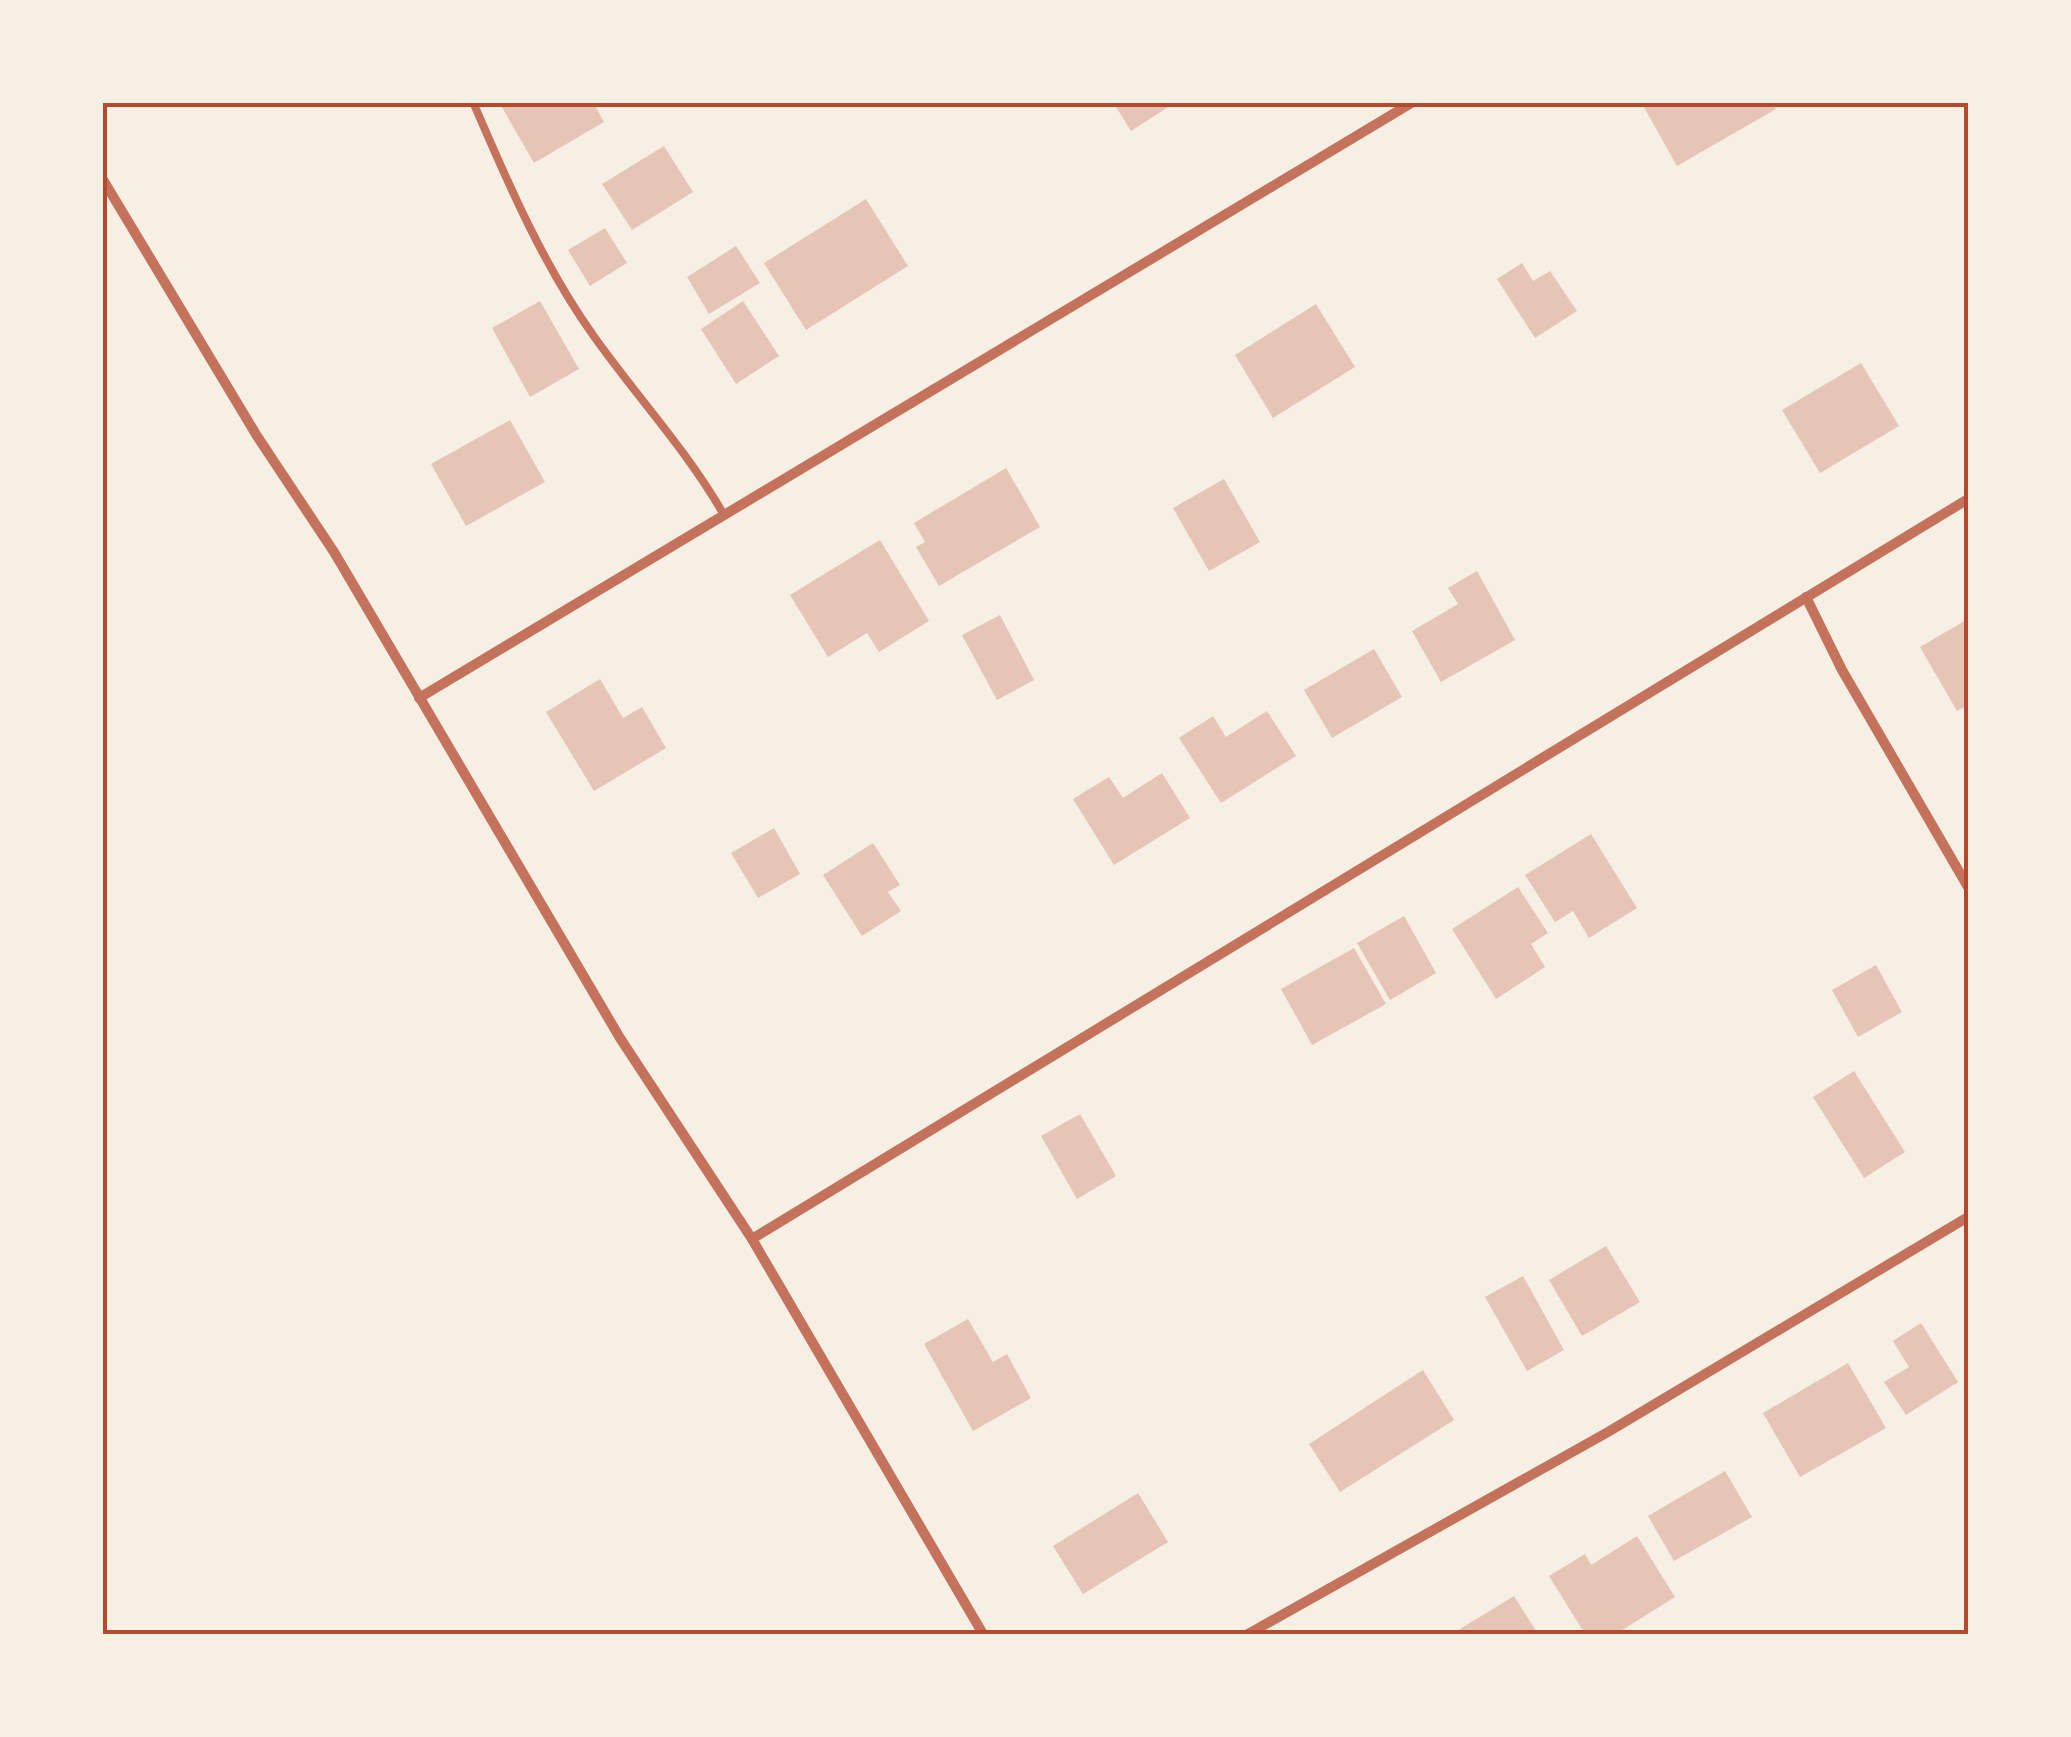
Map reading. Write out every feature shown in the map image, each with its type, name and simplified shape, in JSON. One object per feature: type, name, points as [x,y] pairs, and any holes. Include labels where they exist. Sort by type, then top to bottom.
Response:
[{"type":"street","points":[[418,698],[1413,102]]},
{"type":"street","points":[[102,178],[256,436],[334,552],[620,1038],[752,1239],[983,1634]]},
{"type":"street","points":[[752,1239],[1968,499]]},
{"type":"street","points":[[1806,597],[1842,670],[1968,888]]},
{"type":"street","points":[[1248,1634],[1608,1432],[1968,1217]]},
{"type":"lane","points":[[473,102],[511,190],[591,332],[700,474],[724,515]]},
{"type":"building","points":[[499,102],[593,102],[604,122],[534,163]]},
{"type":"building","points":[[1113,102],[1176,102],[1131,131]]},
{"type":"building","points":[[1641,102],[1773,102],[1776,109],[1677,166]]},
{"type":"building","points":[[664,146],[693,192],[632,230],[602,184]]},
{"type":"building","points":[[866,199],[908,266],[806,330],[764,263]]},
{"type":"building","points":[[605,228],[627,263],[590,286],[568,250]]},
{"type":"building","points":[[736,246],[760,283],[709,314],[687,277]]},
{"type":"building","points":[[1522,263],[1533,281],[1550,271],[1577,311],[1535,338],[1497,279]]},
{"type":"building","points":[[540,301],[579,369],[530,397],[492,328]]},
{"type":"building","points":[[743,301],[779,356],[736,384],[701,329]]},
{"type":"building","points":[[1316,304],[1355,367],[1273,418],[1235,355]]},
{"type":"building","points":[[1861,363],[1899,426],[1820,473],[1782,410]]},
{"type":"building","points":[[510,420],[545,482],[466,526],[431,464]]},
{"type":"building","points":[[1006,468],[1040,527],[939,586],[916,547],[925,542],[914,523]]},
{"type":"building","points":[[1224,479],[1260,542],[1209,571],[1173,508]]},
{"type":"building","points":[[880,540],[929,621],[879,652],[867,633],[828,657],[790,595]]},
{"type":"building","points":[[1477,571],[1515,640],[1441,682],[1412,631],[1458,604],[1448,588]]},
{"type":"building","points":[[1000,615],[1034,680],[997,700],[962,635]]},
{"type":"building","points":[[1968,619],[1968,705],[1957,711],[1920,647]]},
{"type":"building","points":[[1374,649],[1402,697],[1332,738],[1304,690]]},
{"type":"building","points":[[600,679],[623,718],[642,707],[666,748],[594,791],[546,712]]},
{"type":"building","points":[[1267,711],[1296,756],[1221,803],[1179,738],[1213,716],[1226,737]]},
{"type":"building","points":[[1162,773],[1190,818],[1114,865],[1073,799],[1109,777],[1123,798]]},
{"type":"building","points":[[774,828],[800,874],[758,898],[731,853]]},
{"type":"building","points":[[1591,834],[1637,908],[1589,938],[1573,911],[1555,922],[1525,875]]},
{"type":"building","points":[[873,843],[900,885],[888,892],[901,911],[862,936],[823,875]]},
{"type":"building","points":[[1518,887],[1548,933],[1531,944],[1545,967],[1496,999],[1452,929]]},
{"type":"building","points":[[1404,916],[1436,973],[1390,1000],[1357,943]]},
{"type":"building","points":[[1354,948],[1386,1004],[1312,1045],[1281,989]]},
{"type":"building","points":[[1876,965],[1902,1012],[1858,1037],[1832,990]]},
{"type":"building","points":[[1854,1071],[1905,1152],[1864,1178],[1813,1097]]},
{"type":"building","points":[[1080,1114],[1116,1176],[1077,1199],[1041,1136]]},
{"type":"building","points":[[1606,1246],[1640,1302],[1582,1336],[1549,1280]]},
{"type":"building","points":[[1523,1276],[1564,1350],[1527,1371],[1485,1297]]},
{"type":"building","points":[[968,1319],[993,1362],[1007,1354],[1031,1398],[973,1431],[924,1344]]},
{"type":"building","points":[[1921,1323],[1958,1382],[1906,1415],[1884,1382],[1909,1367],[1893,1341]]},
{"type":"building","points":[[1848,1363],[1886,1428],[1800,1477],[1763,1413]]},
{"type":"building","points":[[1423,1370],[1454,1420],[1340,1492],[1309,1444]]},
{"type":"building","points":[[1725,1471],[1752,1517],[1674,1561],[1648,1516]]},
{"type":"building","points":[[1138,1493],[1168,1542],[1083,1594],[1053,1546]]},
{"type":"building","points":[[1637,1536],[1675,1597],[1616,1634],[1585,1634],[1549,1576],[1585,1554],[1591,1565]]},
{"type":"building","points":[[1514,1596],[1538,1634],[1452,1634]]}]
